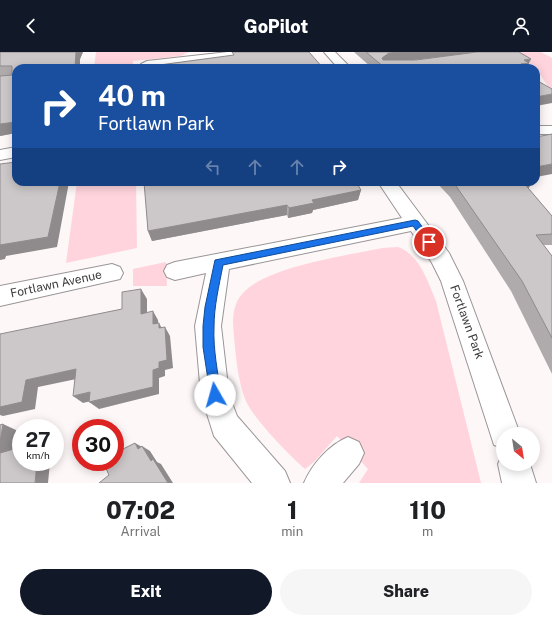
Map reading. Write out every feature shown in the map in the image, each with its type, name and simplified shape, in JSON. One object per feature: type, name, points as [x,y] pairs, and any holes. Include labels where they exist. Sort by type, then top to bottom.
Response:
[{"type":"street","points":[[147,64],[204,55],[259,52]]},
{"type":"street","points":[[329,52],[341,64]]},
{"type":"street","points":[[540,130],[552,130]]},
{"type":"street","points":[[0,154],[12,152]]},
{"type":"street","name":"Fortlawn Park","points":[[390,186],[441,259],[452,281],[503,427]]},
{"type":"street","points":[[175,272],[415,223]]},
{"type":"street","points":[[219,263],[210,307],[208,326],[215,395],[225,425],[273,483]]},
{"type":"street","name":"Fortlawn Avenue","points":[[0,296],[112,273]]},
{"type":"street","points":[[321,483],[348,453]]},
{"type":"street","points":[[516,471],[519,483]]},
{"type":"shaded area","points":[[96,52],[189,52],[181,56],[133,61],[133,64],[94,64]]},
{"type":"shaded area","points":[[502,52],[541,52],[552,58],[552,93],[540,74],[540,64],[528,64]]},
{"type":"shaded area","points":[[76,186],[136,186],[137,248],[66,263]]},
{"type":"shaded area","points":[[398,247],[412,256],[422,269],[436,301],[481,483],[359,483],[368,469],[337,436],[314,462],[305,469],[266,429],[248,405],[244,396],[237,365],[233,324],[235,307],[243,293],[255,284],[270,276],[308,263],[382,248]]},
{"type":"shaded area","points":[[166,262],[167,286],[133,286],[133,269]]},
{"type":"building","points":[[0,52],[76,52],[75,64],[12,64],[12,66],[0,66]]},
{"type":"building","points":[[232,52],[309,52],[320,64],[167,64],[234,55]]},
{"type":"building","points":[[366,52],[400,52],[389,53],[382,58],[383,60],[416,60],[477,52],[519,52],[531,59],[524,60],[529,63],[521,64],[380,64]]},
{"type":"building","points":[[12,75],[12,122],[0,124],[0,76]]},
{"type":"building","points":[[540,82],[552,89],[552,94],[540,96]]},
{"type":"building","points":[[552,134],[552,164],[540,166],[540,136]]},
{"type":"building","points":[[12,162],[12,186],[59,186],[48,237],[0,245],[0,164]]},
{"type":"building","points":[[144,186],[358,186],[361,190],[312,200],[314,203],[289,208],[287,205],[148,231]]},
{"type":"building","points":[[456,186],[526,186],[552,216],[552,234],[536,235],[552,256],[552,338],[522,281]]},
{"type":"building","points":[[141,289],[141,314],[153,311],[153,324],[159,323],[159,328],[165,327],[167,360],[159,362],[159,368],[153,370],[153,387],[89,402],[90,392],[73,396],[76,369],[26,380],[22,402],[0,407],[0,334],[122,309],[122,292]]},
{"type":"building","points":[[3,424],[0,442],[0,425]]},
{"type":"building","points":[[135,443],[138,449],[142,446],[151,461],[153,459],[168,483],[99,483],[109,475],[107,471],[124,471],[124,448]]},
{"type":"building","points":[[12,450],[12,471],[36,471],[35,483],[0,483],[0,453]]},
{"type":"route","points":[[215,395],[208,326],[210,307],[219,263],[415,223],[429,242]]}]
